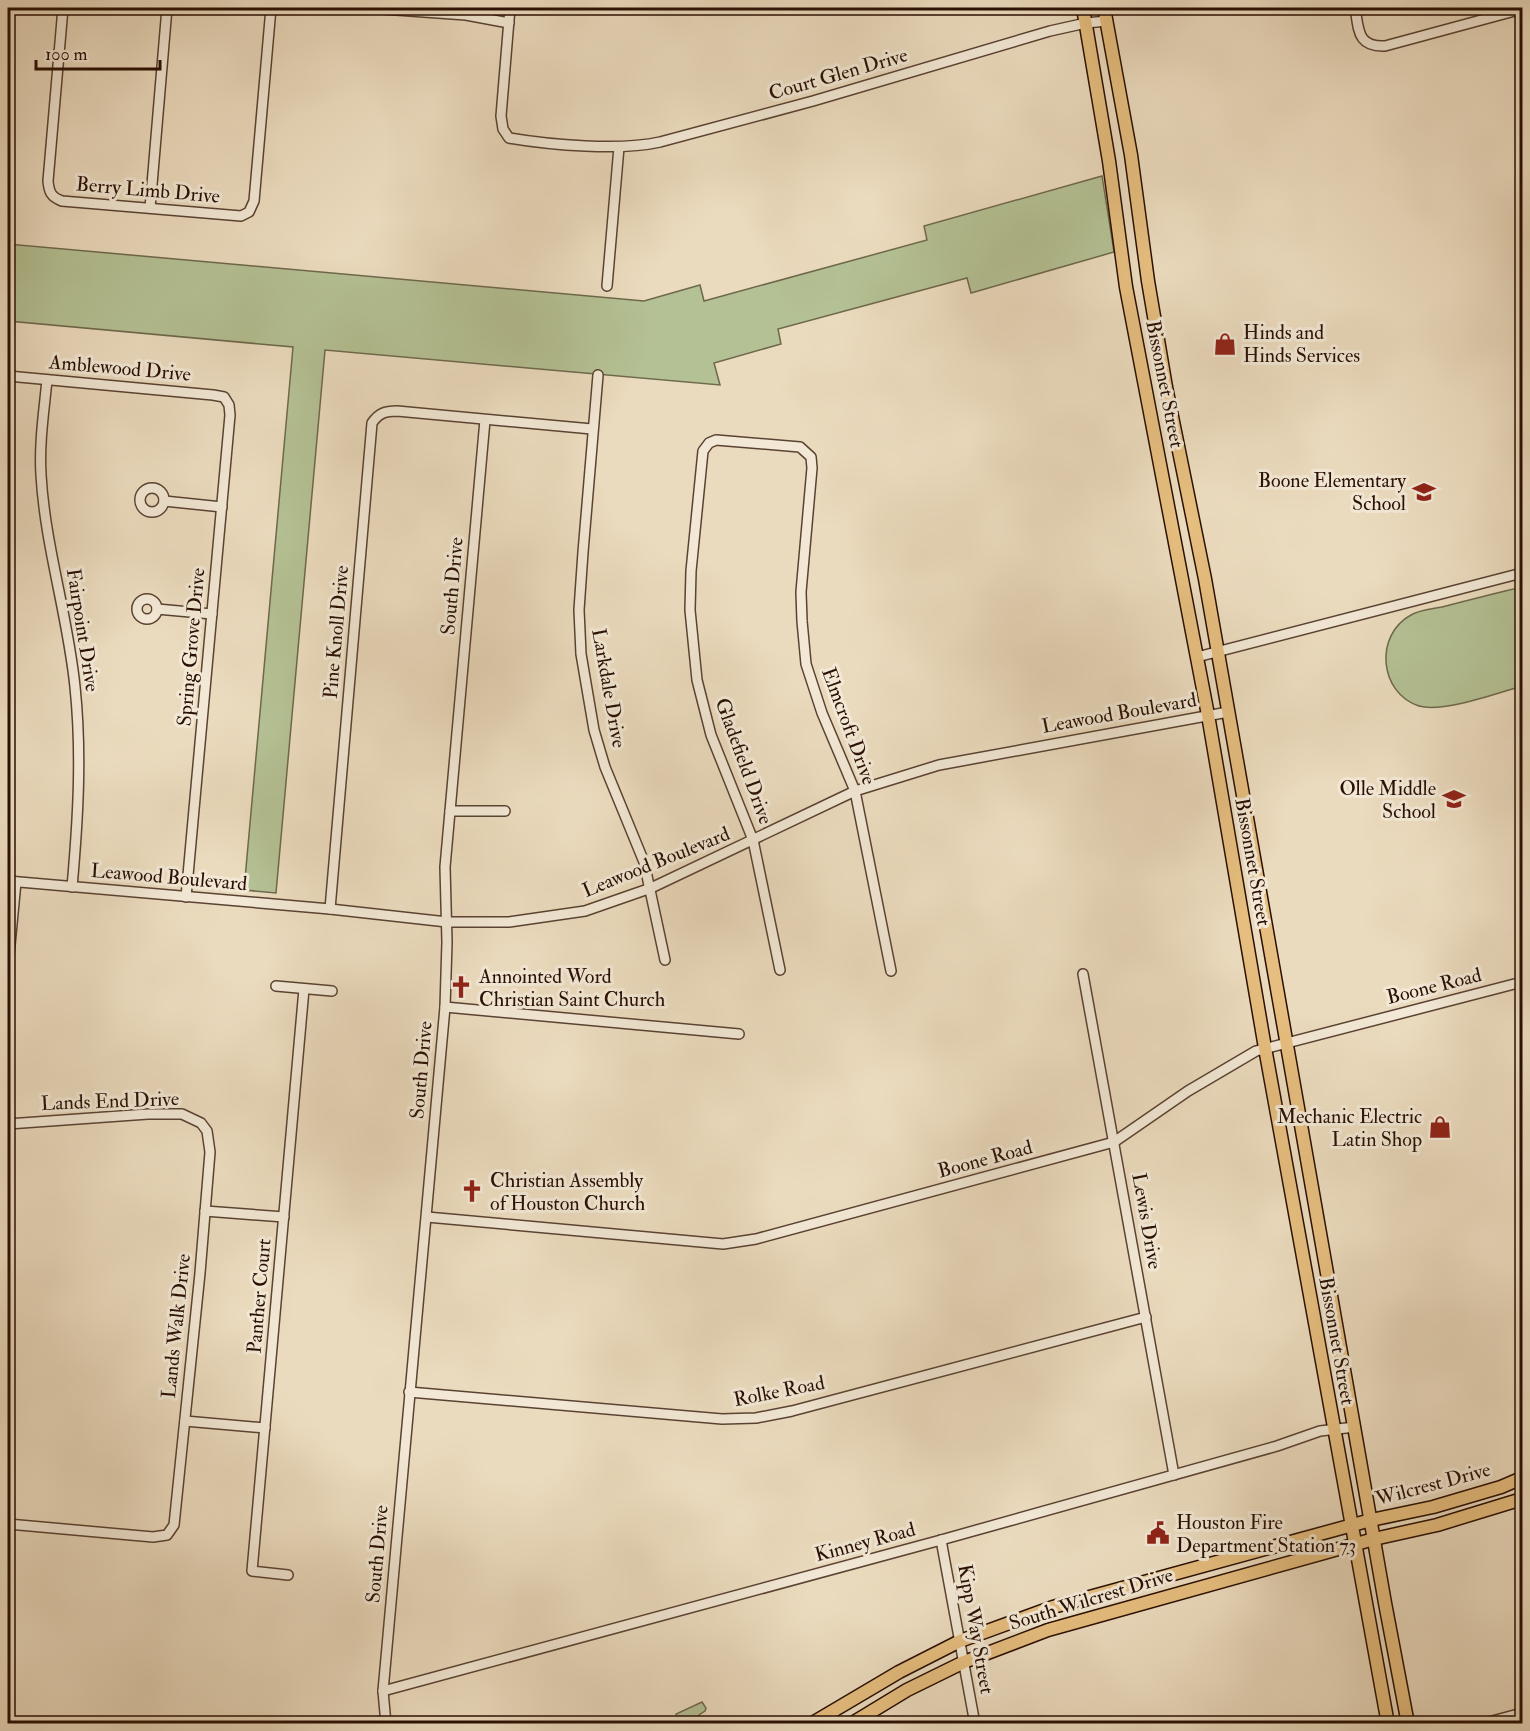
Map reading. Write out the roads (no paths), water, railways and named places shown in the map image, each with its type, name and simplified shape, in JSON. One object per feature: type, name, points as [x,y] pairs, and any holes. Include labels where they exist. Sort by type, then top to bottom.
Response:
[{"type":"main road","name":"Bissonnet Street","points":[[1083,8],[1109,161],[1126,287],[1208,715],[1264,1048],[1388,1724]]},
{"type":"main road","name":"Bissonnet Street","points":[[1104,8],[1131,155],[1148,281],[1166,387],[1190,499],[1408,1724]]},
{"type":"main road","points":[[1168,505],[1190,499]]},
{"type":"main road","points":[[1317,1339],[1339,1336]]},
{"type":"main road","name":"Wilcrest Drive","points":[[1352,1526],[1433,1507],[1501,1487],[1522,1478]]},
{"type":"main road","points":[[1501,1487],[1509,1504]]},
{"type":"main road","name":"Wilcrest Drive","points":[[1355,1544],[1437,1526],[1522,1499]]},
{"type":"main road","name":"South Wilcrest Drive","points":[[960,1641],[1053,1607],[1352,1526]]},
{"type":"main road","name":"South Wilcrest Drive","points":[[851,1724],[907,1690],[964,1662],[1057,1627],[1355,1544]]},
{"type":"main road","points":[[1171,1574],[1179,1593]]},
{"type":"main road","points":[[811,1724],[899,1672],[960,1641]]},
{"type":"street","name":"Berry Limb Drive","points":[[63,8],[48,181],[49,191],[53,198],[62,201],[241,216],[249,212],[254,201],[271,8]]},
{"type":"street","points":[[150,208],[167,8]]},
{"type":"street","points":[[368,8],[466,15],[509,23],[510,8]]},
{"type":"street","points":[[1355,8],[1363,41],[1374,47],[1522,9]]},
{"type":"street","name":"Court Glen Drive","points":[[509,23],[501,116],[503,129],[509,138],[619,147],[643,146],[660,142],[823,98],[1050,31],[1107,21]]},
{"type":"street","points":[[607,286],[619,147]]},
{"type":"street","name":"Larkdale Drive","points":[[598,375],[579,610],[581,654],[594,730],[605,767],[644,862],[665,960]]},
{"type":"street","name":"Amblewood Drive","points":[[8,376],[213,395],[224,397],[226,402]]},
{"type":"street","name":"Fairpoint Drive","points":[[47,380],[41,451],[42,491],[69,639],[79,735],[79,798],[72,887]]},
{"type":"street","name":"Spring Grove Drive","points":[[186,897],[230,415],[226,402]]},
{"type":"street","name":"Pine Knoll Drive","points":[[330,909],[372,423],[379,414],[387,411],[485,420]]},
{"type":"street","points":[[485,420],[592,429]]},
{"type":"street","name":"South Drive","points":[[386,1724],[383,1691],[445,1007],[447,922],[445,867],[485,420]]},
{"type":"street","name":"Elmcroft Drive","points":[[699,491],[703,451],[709,443],[716,440],[800,447],[812,457],[801,592],[806,664],[822,713],[855,790],[891,971]]},
{"type":"street","name":"Gladefield Drive","points":[[699,491],[691,571],[690,610],[697,680],[711,735],[753,840],[780,970]]},
{"type":"street","points":[[164,501],[222,507]]},
{"type":"street","points":[[1197,657],[1522,573]]},
{"type":"street","points":[[157,609],[212,614]]},
{"type":"street","name":"Leawood Boulevard","points":[[12,881],[330,909],[447,922],[508,922],[585,912],[651,888],[855,790],[948,763],[1227,712]]},
{"type":"street","points":[[450,811],[505,811]]},
{"type":"street","points":[[8,966],[12,881]]},
{"type":"street","name":"Lewis Drive","points":[[1083,974],[1174,1475]]},
{"type":"street","name":"Boone Road","points":[[427,1217],[723,1244],[767,1236],[1114,1142],[1188,1091],[1256,1051],[1522,982]]},
{"type":"street","points":[[276,986],[332,991]]},
{"type":"street","name":"Panther Court","points":[[288,1575],[252,1571],[304,989]]},
{"type":"street","points":[[445,1007],[739,1034]]},
{"type":"street","name":"Lands End Drive","points":[[8,1124],[148,1114],[182,1114],[201,1123],[207,1131]]},
{"type":"street","name":"Lands Walk Drive","points":[[8,1524],[153,1537],[167,1535],[174,1525],[210,1152],[207,1131]]},
{"type":"street","points":[[205,1210],[284,1217]]},
{"type":"street","name":"Rolke Road","points":[[410,1392],[722,1419],[756,1418],[792,1411],[1146,1317]]},
{"type":"street","points":[[185,1420],[265,1428]]},
{"type":"street","name":"Kinney Road","points":[[383,1691],[941,1540],[1276,1446],[1320,1431],[1355,1427]]},
{"type":"street","name":"Kipp Way Street","points":[[941,1540],[975,1724]]},
{"type":"street","points":[[1481,1724],[1522,1713]]},
{"type":"place","name":"Hinds and Hinds Services","points":[[1225,344]]},
{"type":"place","name":"Boone Elementary School","points":[[1424,492]]},
{"type":"place","name":"Olle Middle School","points":[[1454,799]]},
{"type":"place","name":"Annointed Word Christian Saint Church","points":[[461,987]]},
{"type":"place","name":"Mechanic Electric Latin Shop","points":[[1440,1127]]},
{"type":"place","name":"Christian Assembly of Houston Church","points":[[472,1191]]},
{"type":"place","name":"Houston Fire Department Station 73","points":[[1158,1533]]}]
